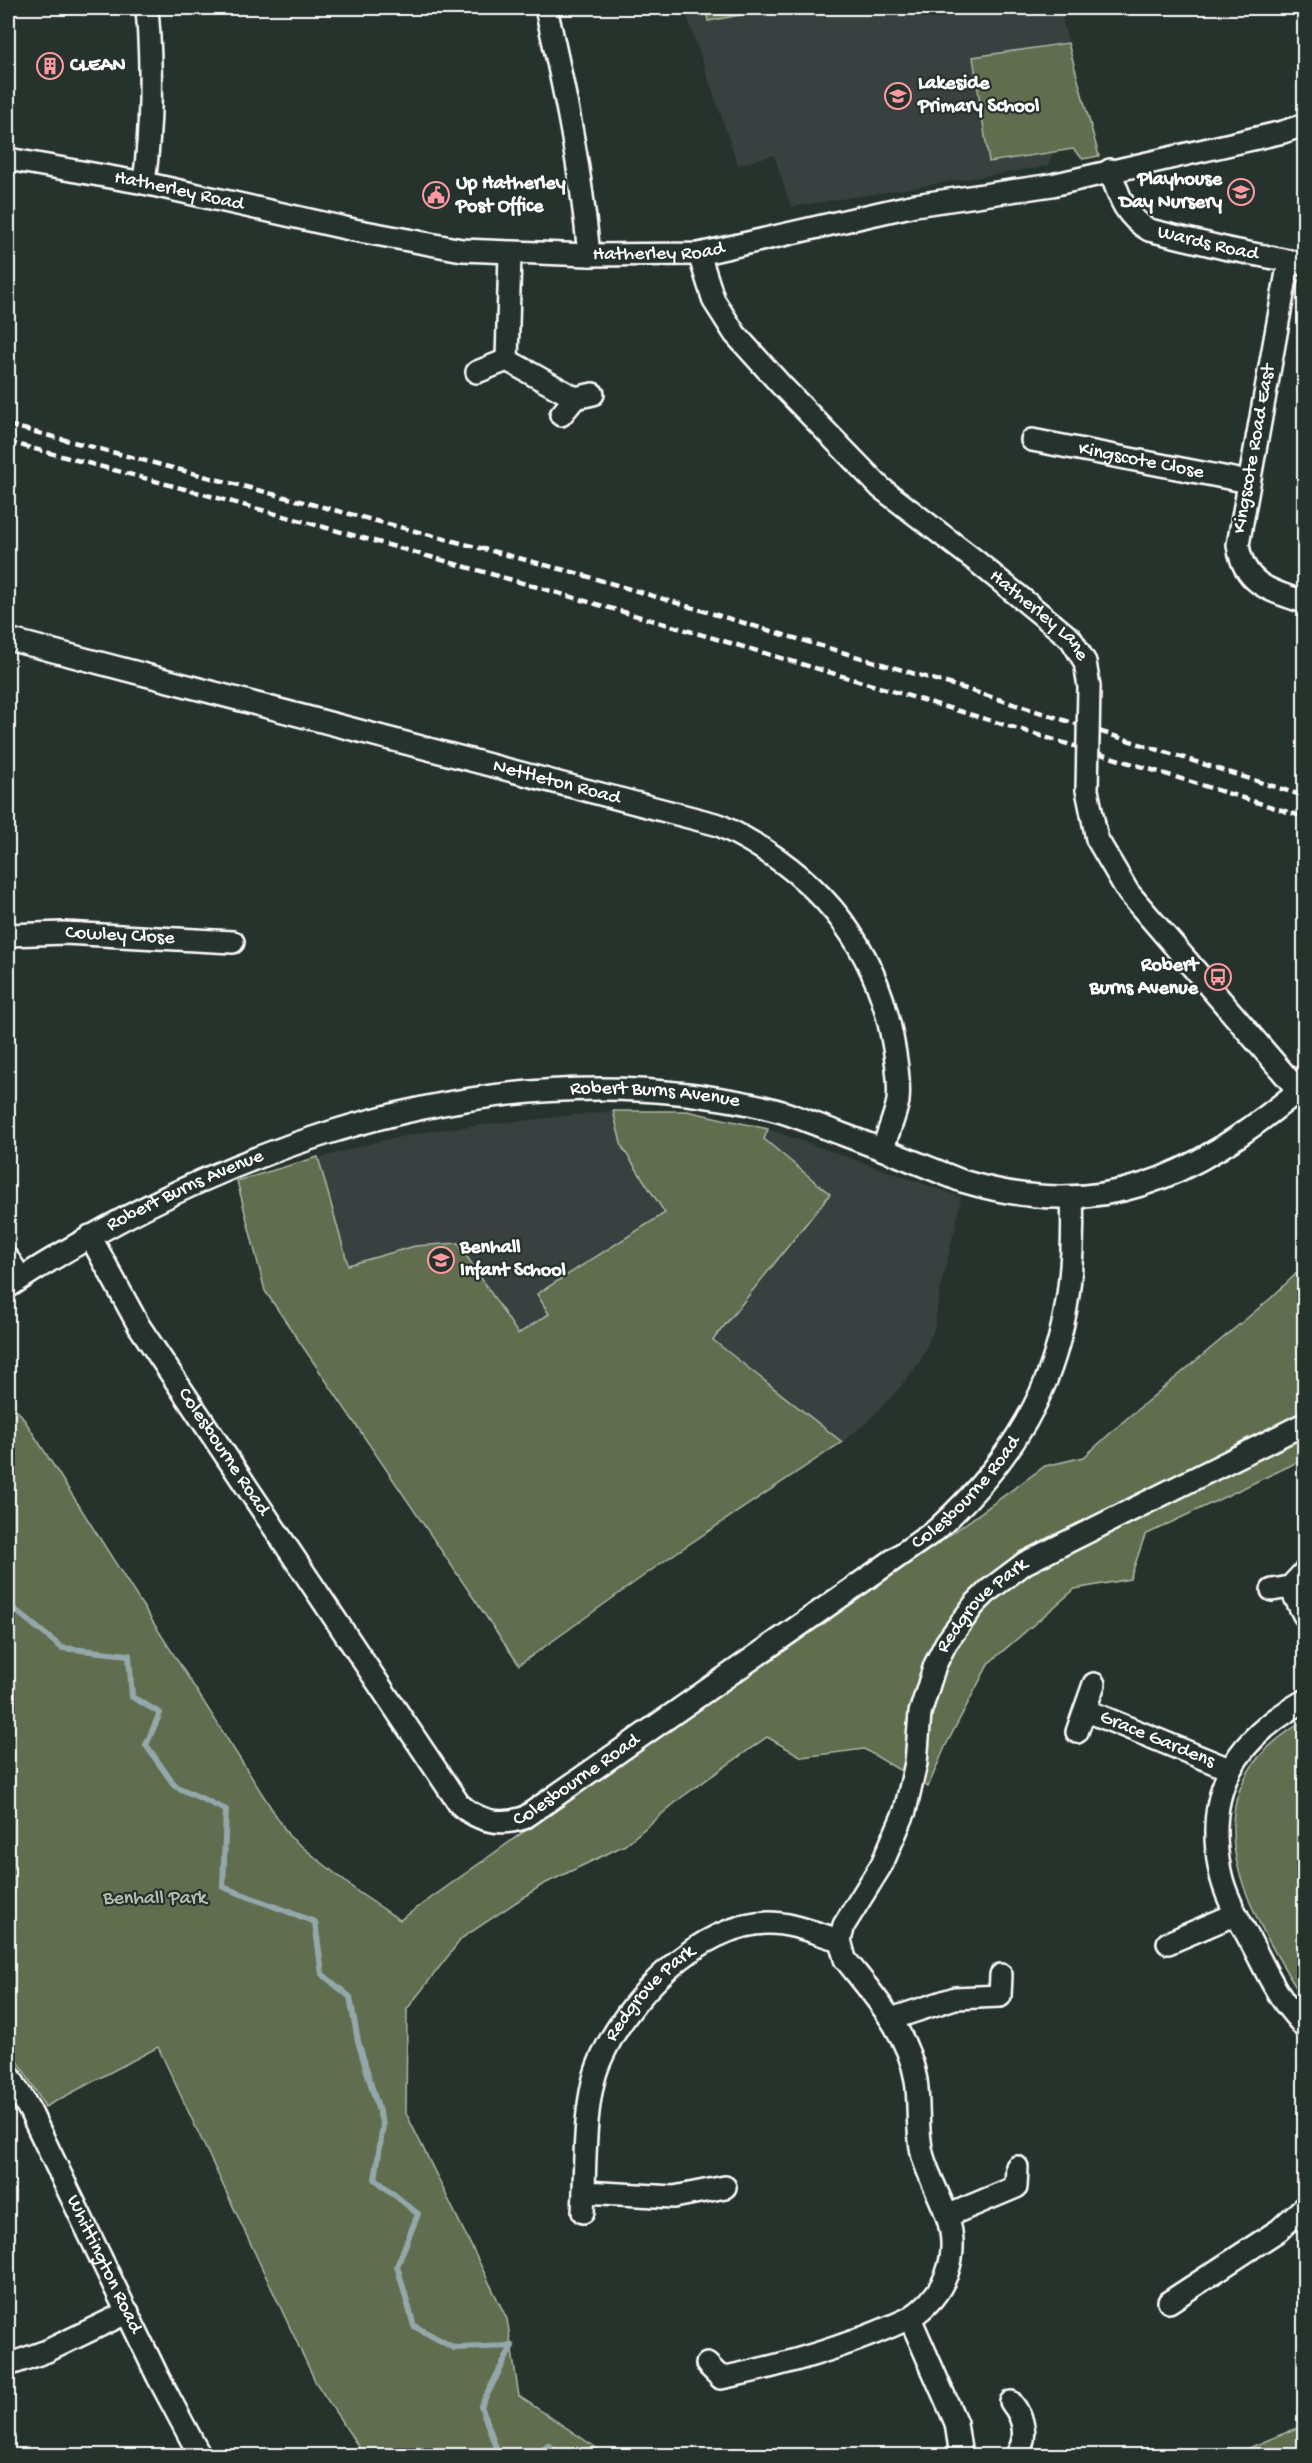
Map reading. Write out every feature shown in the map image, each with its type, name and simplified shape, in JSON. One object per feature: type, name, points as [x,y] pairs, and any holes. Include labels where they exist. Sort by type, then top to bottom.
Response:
[{"type":"street","points":[[144,183],[151,133],[152,87],[147,8]]},
{"type":"street","points":[[546,8],[572,126],[584,196],[589,255]]},
{"type":"street","name":"Hatherley Road","points":[[8,159],[144,183],[354,230],[462,250],[510,254],[699,254],[915,205],[1052,185],[1283,132],[1305,124]]},
{"type":"street","name":"Wards Road","points":[[1110,170],[1126,211],[1140,225],[1149,230],[1228,249],[1297,262]]},
{"type":"street","points":[[507,360],[510,254]]},
{"type":"street","name":"Hatherley Lane","points":[[699,254],[714,301],[735,334],[781,385],[881,488],[976,561],[1071,639],[1085,662],[1089,687],[1087,790],[1097,839],[1128,892],[1301,1094]]},
{"type":"street","name":"Kingscote Road East","points":[[1297,262],[1249,482],[1238,545],[1243,565],[1256,581],[1265,588],[1305,602]]},
{"type":"street","points":[[477,372],[507,360],[584,396],[561,415]]},
{"type":"street","name":"Kingscote Close","points":[[1032,440],[1249,482]]},
{"type":"street","name":"Nettleton Road","points":[[8,639],[719,825],[744,837],[776,856],[812,885],[848,928],[874,975],[890,1024],[897,1075],[898,1101],[883,1149]]},
{"type":"street","name":"Cowley Close","points":[[8,935],[56,933],[232,942]]},
{"type":"street","name":"Robert Burns Avenue","points":[[14,1283],[90,1236],[233,1168],[301,1143],[380,1119],[477,1099],[525,1092],[601,1089],[707,1096],[782,1112],[989,1190],[1044,1198],[1072,1198],[1127,1190],[1180,1172],[1204,1159],[1301,1094]]},
{"type":"street","name":"Colesbourne Road","points":[[90,1236],[139,1326],[459,1804],[481,1819],[504,1822],[524,1818],[936,1530],[986,1480],[1008,1451],[1027,1420],[1055,1355],[1065,1321],[1072,1269],[1072,1198]]},
{"type":"street","points":[[8,1258],[14,1283]]},
{"type":"street","name":"Redgrove Park","points":[[725,2187],[674,2197],[584,2202],[588,2123],[599,2062],[626,2017],[664,1974],[698,1945],[726,1931],[756,1924],[784,1924],[840,1940],[844,1924],[882,1864],[905,1811],[916,1762],[920,1713],[935,1665],[946,1643],[974,1605],[998,1583],[1024,1563],[1305,1425]]},
{"type":"street","points":[[1288,1583],[1305,1615]]},
{"type":"street","name":"Grace Gardens","points":[[1077,1732],[1094,1684]]},
{"type":"street","name":"Grace Gardens","points":[[1305,1701],[1273,1721],[1254,1738],[1229,1769],[1218,1812],[1217,1839],[1220,1871],[1236,1914],[1276,1989],[1305,2027]]},
{"type":"street","name":"Grace Gardens","points":[[1084,1710],[1229,1769]]},
{"type":"street","points":[[1168,1943],[1236,1914]]},
{"type":"street","points":[[707,2364],[721,2378],[763,2369],[846,2345],[910,2318],[925,2308],[935,2297],[949,2271],[952,2242],[947,2216],[923,2155],[919,2135],[916,2080],[910,2059],[891,2019],[846,1959],[840,1940]]},
{"type":"street","points":[[891,2019],[955,1998],[1000,1995],[1002,1975]]},
{"type":"street","name":"Whittington Road","points":[[8,2073],[30,2111],[158,2377],[200,2456]]},
{"type":"street","points":[[947,2216],[1016,2187],[1017,2167]]},
{"type":"street","points":[[1169,2302],[1279,2230],[1305,2206]]},
{"type":"street","points":[[8,2365],[47,2351],[128,2312]]},
{"type":"street","points":[[910,2318],[956,2423],[960,2456]]},
{"type":"street","points":[[1011,2402],[1020,2416],[1024,2431],[1023,2442],[1016,2456]]},
{"type":"shaded area","name":"Lakeside Primary School","points":[[684,8],[1059,8],[1099,156],[1083,159],[1073,149],[1053,152],[1048,166],[791,207],[774,155],[738,165]]},
{"type":"shaded area","points":[[613,1111],[687,1111],[768,1129],[961,1197],[934,1329],[920,1362],[896,1392],[867,1422],[832,1450],[670,1557],[519,1665],[265,1291],[237,1181],[380,1141],[436,1130]]},
{"type":"green space","points":[[706,8],[750,8],[751,13],[708,21]]},
{"type":"green space","points":[[1068,43],[1099,156],[1083,159],[1073,149],[989,162],[973,57]]},
{"type":"green space","points":[[613,1111],[687,1111],[768,1129],[764,1139],[830,1194],[713,1340],[842,1442],[670,1557],[519,1665],[265,1291],[237,1181],[318,1157],[348,1265],[415,1246],[458,1243],[518,1334],[549,1314],[537,1294],[665,1213],[622,1147]]},
{"type":"green space","name":"Benhall Park","points":[[1304,1266],[1304,1459],[1145,1535],[1130,1579],[1075,1589],[989,1663],[945,1747],[928,1787],[864,1749],[802,1757],[767,1737],[682,1797],[625,1845],[542,1885],[462,1938],[407,2009],[406,2113],[507,2319],[519,2396],[607,2455],[364,2455],[316,2383],[158,2047],[45,2107],[8,2044],[8,1401],[22,1416],[289,1836],[358,1892],[400,1920],[734,1682],[947,1537],[1045,1466],[1084,1457],[1271,1298]]},
{"type":"green space","points":[[1304,1720],[1304,2001],[1271,1945],[1242,1882],[1234,1850],[1233,1818],[1240,1787],[1258,1758],[1274,1742]]},
{"type":"green space","points":[[1304,2425],[1304,2455],[1232,2455]]},
{"type":"waterway","points":[[8,1604],[62,1648],[129,1655],[132,1697],[160,1713],[146,1745],[175,1786],[226,1810],[223,1887],[315,1922],[322,1974],[350,1997],[358,2041],[383,2125],[375,2179],[418,2214],[397,2266],[414,2326],[454,2348],[512,2346],[481,2406],[499,2456]]},
{"type":"waterway","points":[[535,2456],[548,2445],[561,2456]]},
{"type":"railway","points":[[8,425],[576,573],[966,689],[1304,796]]},
{"type":"railway","points":[[8,442],[496,575],[982,718],[1304,817]]},
{"type":"place","name":"CLEAN","points":[[50,66]]},
{"type":"place","name":"Lakeside Primary School","points":[[898,96]]},
{"type":"place","name":"Playhouse Day Nursery","points":[[1241,192]]},
{"type":"place","name":"Up Hatherley Post Office","points":[[436,195]]},
{"type":"place","name":"Robert Burns Avenue","points":[[1218,977]]},
{"type":"place","name":"Benhall Infant School","points":[[441,1260]]}]
